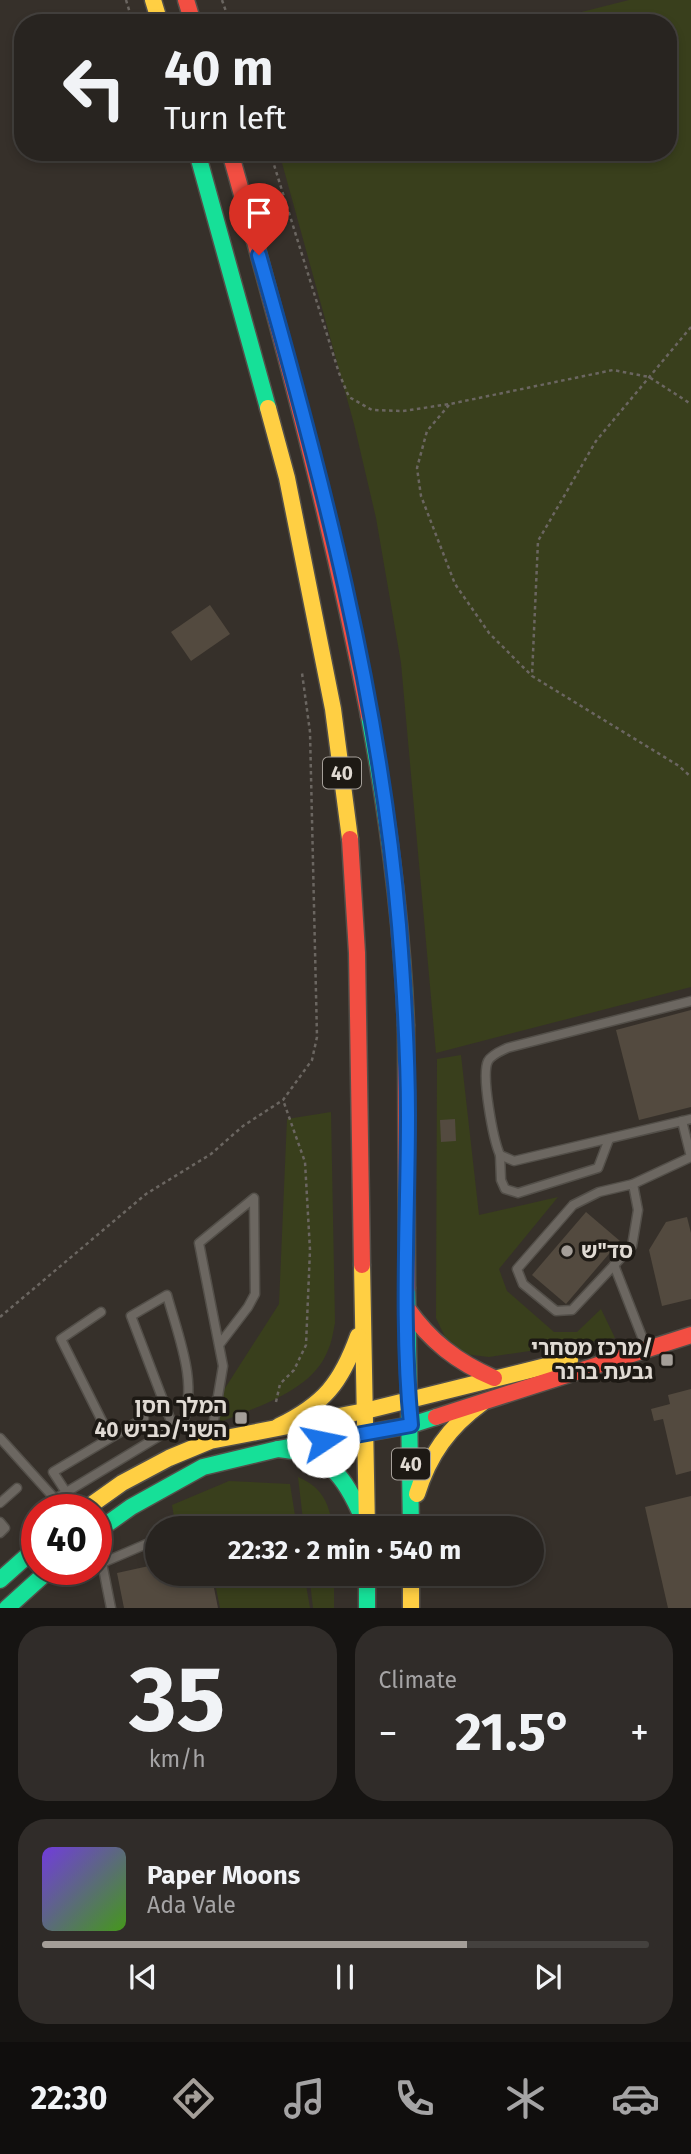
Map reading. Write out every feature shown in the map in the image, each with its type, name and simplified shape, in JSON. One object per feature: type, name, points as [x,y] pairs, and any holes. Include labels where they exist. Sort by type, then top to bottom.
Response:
[{"type":"main road","name":"40","points":[[199,161],[287,478],[333,709],[349,830],[357,953],[366,1516]]},
{"type":"main road","name":"40","points":[[233,161],[303,411],[327,509],[366,690],[385,811],[398,921],[406,1031],[411,1516]]},
{"type":"main road","points":[[407,1308],[445,1353],[494,1378]]},
{"type":"main road","points":[[279,1426],[314,1407],[339,1382],[356,1343],[363,1309]]},
{"type":"main road","points":[[112,1521],[131,1507],[204,1467],[278,1449],[411,1425],[691,1335]]},
{"type":"main road","points":[[107,1494],[169,1458],[210,1441],[365,1411],[579,1358],[646,1348]]},
{"type":"main road","points":[[414,1516],[420,1485],[438,1446],[458,1421],[482,1403]]},
{"type":"main road","points":[[278,1449],[306,1452],[318,1456],[330,1465],[341,1477],[361,1516]]},
{"type":"main road","points":[[0,1580],[21,1561]]},
{"type":"main road","points":[[8,1608],[33,1585]]},
{"type":"main road","points":[[367,1586],[367,1608]]},
{"type":"main road","points":[[411,1586],[411,1608]]},
{"type":"lane","points":[[609,1139],[598,1168],[518,1193],[505,1189],[501,1180],[500,1155],[493,1140],[486,1076],[488,1061],[507,1048],[691,1000]]},
{"type":"lane","points":[[500,1155],[514,1161],[687,1120],[691,1157],[633,1184],[599,1192],[573,1205],[517,1269],[523,1284],[556,1311],[572,1310],[632,1246],[638,1210],[633,1184]]},
{"type":"lane","points":[[210,1441],[223,1366],[199,1243],[254,1198],[255,1294],[219,1345]]},
{"type":"lane","points":[[614,1265],[646,1348]]},
{"type":"lane","points":[[63,1494],[182,1425],[189,1410],[188,1377],[167,1295],[131,1316],[174,1429]]},
{"type":"lane","points":[[101,1312],[61,1339],[110,1437]]},
{"type":"lane","points":[[66,1492],[53,1472],[144,1418]]},
{"type":"lane","points":[[0,1438],[50,1494]]},
{"type":"lane","points":[[0,1503],[17,1488]]},
{"type":"lane","points":[[0,1522],[5,1528],[0,1533]]},
{"type":"lane","points":[[112,1559],[145,1545]]},
{"type":"lane","points":[[106,1585],[111,1608]]},
{"type":"path","points":[[273,161],[339,373],[349,397],[372,410],[403,411],[450,404],[613,370],[649,377],[691,404]]},
{"type":"path","points":[[532,676],[538,541],[596,441],[691,327]]},
{"type":"path","points":[[450,404],[427,431],[417,468],[421,496],[455,584],[489,633],[532,676],[679,766],[691,777]]},
{"type":"path","points":[[0,1317],[146,1194],[211,1154],[243,1126],[282,1100],[312,1060],[317,1037],[310,732],[301,665]]},
{"type":"path","points":[[279,1426],[275,1406],[280,1384],[294,1370],[306,1345],[310,1250],[305,1162],[282,1100]]},
{"type":"green space","points":[[629,0],[691,0],[691,987],[436,1053],[401,663],[376,518],[354,424],[281,161],[677,161],[677,14],[574,14]]},
{"type":"green space","points":[[461,1055],[479,1215],[558,1197],[499,1269],[507,1291],[554,1332],[577,1332],[601,1309],[615,1338],[489,1357],[464,1354],[445,1337],[436,1318],[437,1059]]},
{"type":"green space","points":[[331,1112],[335,1323],[329,1347],[321,1364],[297,1387],[220,1422],[220,1396],[279,1304],[287,1119]]},
{"type":"green space","points":[[298,1477],[319,1491],[330,1516],[303,1516]]},
{"type":"green space","points":[[229,1481],[290,1484],[295,1516],[174,1516],[172,1505]]},
{"type":"green space","points":[[216,1586],[306,1586],[310,1608],[220,1608]]},
{"type":"green space","points":[[310,1586],[334,1586],[334,1608],[313,1608]]},
{"type":"building","points":[[210,605],[230,634],[191,661],[171,632]]},
{"type":"building","points":[[691,1010],[691,1107],[639,1120],[616,1030]]},
{"type":"building","points":[[455,1119],[456,1141],[441,1142],[440,1120]]},
{"type":"building","points":[[586,1212],[620,1241],[566,1304],[532,1275]]},
{"type":"building","points":[[687,1217],[691,1233],[691,1299],[662,1306],[649,1250],[666,1222]]},
{"type":"building","points":[[691,1389],[691,1471],[676,1475],[663,1419],[654,1421],[651,1409],[670,1404],[668,1395]]},
{"type":"building","points":[[691,1496],[691,1608],[668,1608],[645,1507]]},
{"type":"building","points":[[145,1567],[145,1586],[214,1586],[218,1608],[124,1608],[117,1573]]},
{"type":"traffic: fast","points":[[199,161],[268,408]]},
{"type":"traffic: fast","points":[[369,716],[393,870],[406,1025]]},
{"type":"traffic: fast","points":[[407,1288],[411,1516]]},
{"type":"traffic: fast","points":[[112,1521],[203,1467],[278,1449],[411,1425],[436,1417]]},
{"type":"traffic: fast","points":[[278,1449],[310,1456],[332,1469],[349,1490],[362,1516]]},
{"type":"traffic: fast","points":[[0,1580],[21,1561]]},
{"type":"traffic: fast","points":[[7,1608],[32,1585]]},
{"type":"traffic: fast","points":[[367,1586],[367,1608]]},
{"type":"traffic: slow","points":[[153,0],[157,14]]},
{"type":"traffic: slow","points":[[268,408],[287,478],[333,709],[350,839]]},
{"type":"traffic: slow","points":[[362,1265],[367,1516]]},
{"type":"traffic: slow","points":[[279,1426],[308,1409],[329,1390],[345,1367],[358,1336]]},
{"type":"traffic: slow","points":[[107,1494],[169,1458],[210,1441],[365,1411],[570,1360]]},
{"type":"traffic: slow","points":[[417,1494],[434,1454],[450,1432],[482,1403]]},
{"type":"traffic: slow","points":[[411,1586],[411,1608]]},
{"type":"traffic: jam","points":[[186,0],[190,14]]},
{"type":"traffic: jam","points":[[233,161],[306,432],[369,716]]},
{"type":"traffic: jam","points":[[350,839],[357,953],[362,1265]]},
{"type":"traffic: jam","points":[[406,1025],[407,1288]]},
{"type":"traffic: jam","points":[[407,1308],[425,1331],[445,1349],[494,1378]]},
{"type":"traffic: jam","points":[[436,1417],[691,1335]]},
{"type":"place","name":"סד\"ש","points":[[567,1251]]},
{"type":"place","name":"מרכז מסחרי/ גבעת ברנר","points":[[667,1360]]},
{"type":"place","name":"המלך חסן השני/כביש 40","points":[[241,1418]]},
{"type":"route","points":[[259,255],[318,470],[366,690],[385,811],[398,921],[406,1031],[408,1401],[411,1425],[323,1441]]}]
